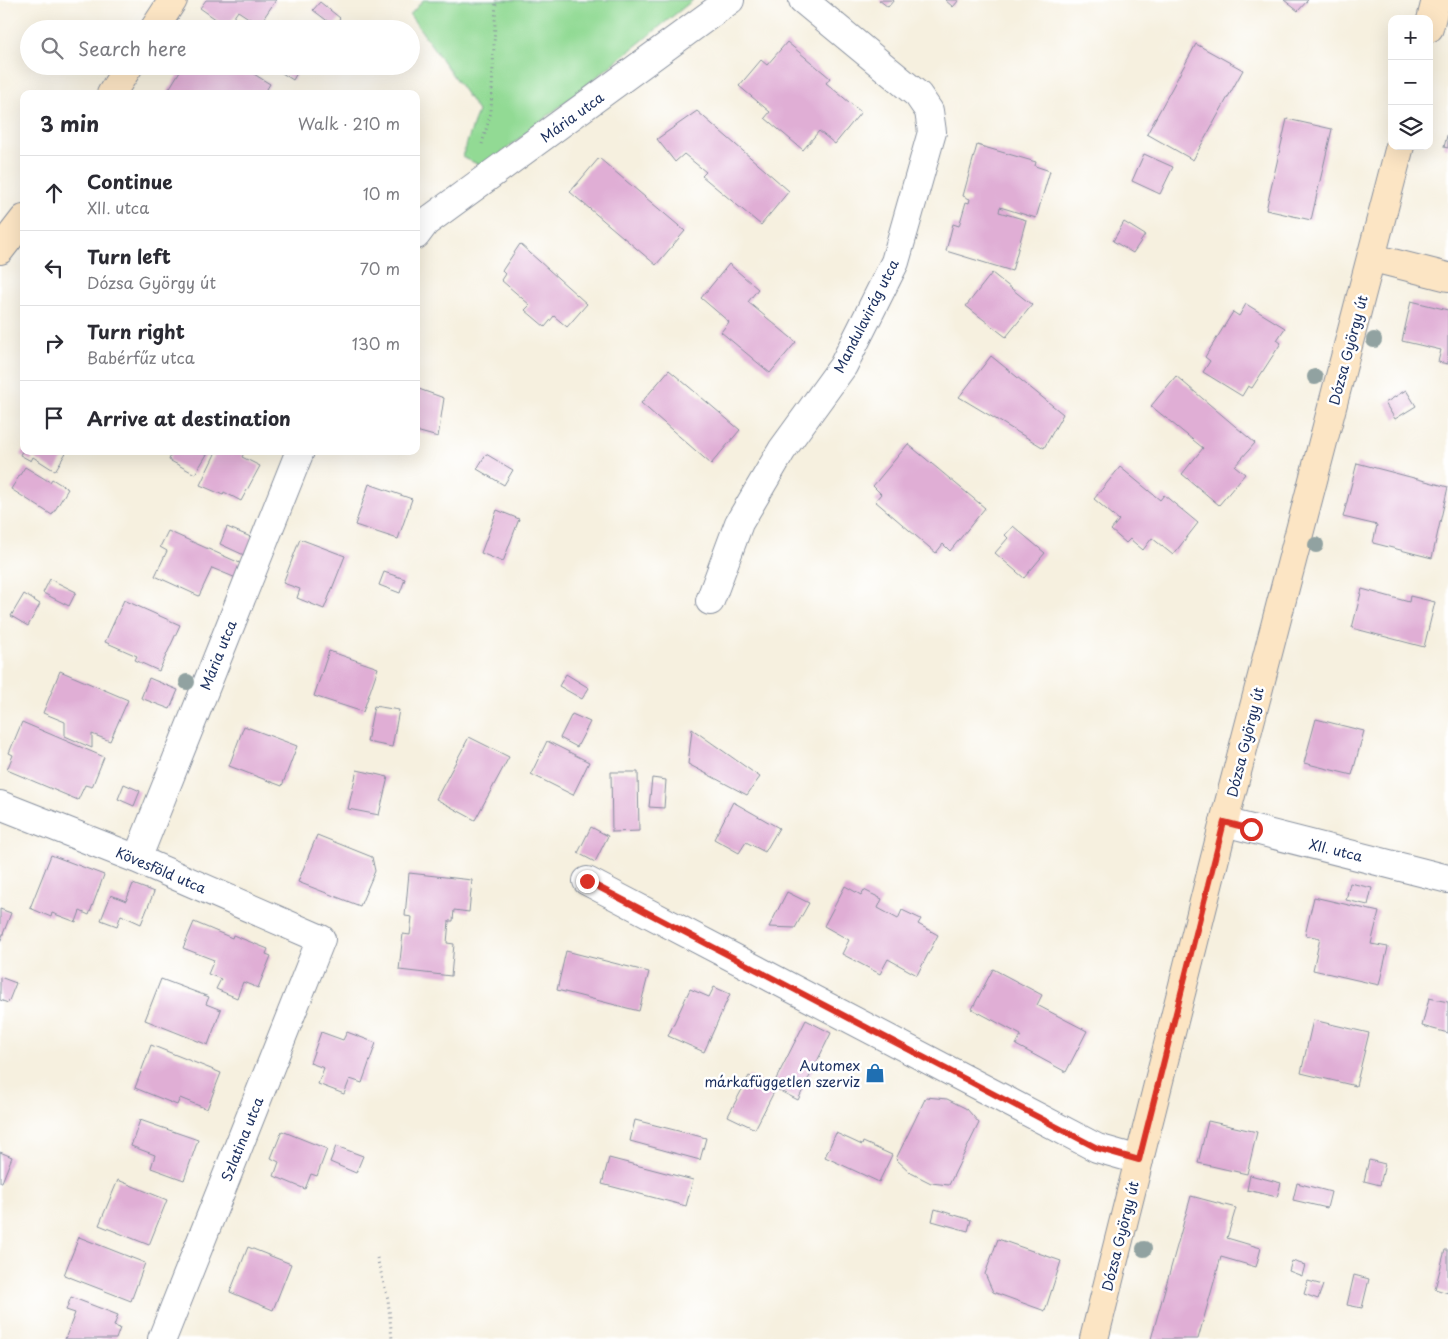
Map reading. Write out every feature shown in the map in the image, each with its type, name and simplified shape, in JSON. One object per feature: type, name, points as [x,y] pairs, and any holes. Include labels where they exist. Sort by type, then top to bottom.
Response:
[{"type":"street","points":[[160,20],[174,0]]},
{"type":"street","name":"Mária utca","points":[[420,230],[425,223],[730,0]]},
{"type":"street","name":"Mandulavirág utca","points":[[710,601],[740,523],[782,450],[843,366],[895,262],[932,132],[929,111],[918,95],[803,0]]},
{"type":"street","points":[[1432,15],[1436,0]]},
{"type":"street","points":[[114,90],[124,75]]},
{"type":"street","name":"Dózsa György út","points":[[1094,1339],[1224,822],[1373,258],[1399,150]]},
{"type":"street","points":[[0,250],[20,224]]},
{"type":"street","points":[[1373,258],[1448,277]]},
{"type":"street","name":"Mária utca","points":[[137,859],[298,455]]},
{"type":"street","name":"Kövesföld utca","points":[[0,805],[137,859],[321,939]]},
{"type":"street","name":"XII. utca","points":[[1224,822],[1448,878]]},
{"type":"street","points":[[587,881],[1097,1148],[1139,1160]]},
{"type":"street","name":"Szlatina utca","points":[[162,1339],[321,939]]},
{"type":"path","points":[[481,146],[491,112],[496,0]]},
{"type":"path","points":[[377,1258],[388,1298],[392,1339]]},
{"type":"green space","points":[[423,0],[693,0],[484,167],[462,157],[478,111],[420,29],[420,20],[414,20],[410,15]]},
{"type":"building","points":[[206,0],[276,0],[262,20],[252,20],[238,11],[232,20],[217,20],[200,8]]},
{"type":"building","points":[[879,0],[894,0],[888,7]]},
{"type":"building","points":[[945,0],[959,0],[953,7]]},
{"type":"building","points":[[1284,0],[1308,0],[1298,11]]},
{"type":"building","points":[[320,2],[340,18],[338,20],[326,20],[313,10]]},
{"type":"building","points":[[787,42],[830,78],[826,83],[861,112],[835,144],[819,131],[803,150],[765,118],[770,112],[739,86],[761,60],[767,65]]},
{"type":"building","points":[[1196,44],[1243,70],[1193,160],[1147,134]]},
{"type":"building","points":[[178,75],[256,75],[270,84],[266,90],[168,90]]},
{"type":"building","points":[[285,75],[296,75],[293,80]]},
{"type":"building","points":[[697,111],[789,191],[761,225],[702,176],[706,172],[684,154],[675,162],[657,139]]},
{"type":"building","points":[[1287,119],[1332,129],[1311,220],[1266,210]]},
{"type":"building","points":[[1448,132],[1448,148],[1444,147]]},
{"type":"building","points":[[977,145],[1036,162],[1035,166],[1050,171],[1036,218],[1000,207],[999,212],[1026,220],[1012,271],[946,251],[953,224],[959,226],[966,202],[969,203],[970,199],[963,196]]},
{"type":"building","points":[[1144,154],[1173,167],[1160,194],[1132,181]]},
{"type":"building","points":[[599,158],[685,231],[656,265],[570,192]]},
{"type":"building","points":[[1124,222],[1145,235],[1133,253],[1113,241]]},
{"type":"building","points":[[520,244],[587,304],[567,327],[554,316],[545,327],[525,310],[530,305],[501,280],[505,274],[502,271]]},
{"type":"building","points":[[729,264],[758,289],[748,302],[796,342],[770,373],[721,332],[729,322],[701,298]]},
{"type":"building","points":[[992,273],[1032,305],[1006,337],[966,306]]},
{"type":"building","points":[[1411,301],[1448,310],[1448,364],[1438,362],[1441,350],[1402,341]]},
{"type":"building","points":[[1246,304],[1285,328],[1277,340],[1281,343],[1252,388],[1248,386],[1242,396],[1203,372],[1210,361],[1205,357],[1233,312],[1239,316]]},
{"type":"building","points":[[991,356],[1063,414],[1044,448],[959,397]]},
{"type":"building","points":[[669,370],[740,430],[711,464],[641,403]]},
{"type":"building","points":[[1176,376],[1255,443],[1235,466],[1245,474],[1219,505],[1182,474],[1203,448],[1151,406]]},
{"type":"building","points":[[420,389],[444,398],[438,437],[420,432]]},
{"type":"building","points":[[1406,390],[1416,406],[1395,419],[1385,403]]},
{"type":"building","points":[[908,444],[985,508],[950,551],[943,544],[936,553],[875,501],[881,494],[873,486]]},
{"type":"building","points":[[486,454],[513,470],[504,485],[477,469]]},
{"type":"building","points":[[20,455],[65,455],[55,471],[33,457],[31,461]]},
{"type":"building","points":[[171,455],[207,455],[195,474],[169,460]]},
{"type":"building","points":[[215,455],[243,455],[242,457],[260,466],[241,501],[224,492],[223,495],[200,485]]},
{"type":"building","points":[[1357,463],[1448,487],[1432,558],[1373,543],[1377,525],[1343,517]]},
{"type":"building","points":[[25,467],[50,482],[52,479],[68,489],[52,515],[11,489]]},
{"type":"building","points":[[1120,467],[1160,500],[1164,495],[1198,523],[1173,555],[1152,538],[1143,550],[1130,539],[1126,543],[1111,530],[1119,520],[1094,499]]},
{"type":"building","points":[[369,484],[412,499],[398,539],[355,525]]},
{"type":"building","points":[[497,510],[519,519],[503,562],[481,553]]},
{"type":"building","points":[[1013,526],[1045,553],[1024,578],[995,553],[1008,538],[1005,535]]},
{"type":"building","points":[[227,527],[253,538],[246,556],[220,544]]},
{"type":"building","points":[[168,531],[242,564],[236,578],[212,568],[199,596],[155,576],[167,551],[160,547]]},
{"type":"building","points":[[300,539],[345,556],[324,609],[297,598],[300,589],[283,583]]},
{"type":"building","points":[[384,572],[405,579],[400,593],[379,585]]},
{"type":"building","points":[[50,579],[76,592],[69,606],[43,593]]},
{"type":"building","points":[[1362,589],[1409,602],[1410,596],[1435,602],[1424,647],[1352,628]]},
{"type":"building","points":[[24,594],[40,604],[28,626],[11,616]]},
{"type":"building","points":[[124,600],[180,625],[159,671],[135,660],[137,656],[105,642]]},
{"type":"building","points":[[329,651],[378,668],[363,712],[314,696]]},
{"type":"building","points":[[60,671],[128,700],[110,741],[92,734],[92,748],[65,736],[65,722],[43,713]]},
{"type":"building","points":[[566,674],[589,688],[582,699],[559,686]]},
{"type":"building","points":[[149,678],[178,690],[170,709],[141,698]]},
{"type":"building","points":[[374,706],[399,710],[392,747],[367,742]]},
{"type":"building","points":[[572,714],[590,722],[577,747],[560,738]]},
{"type":"building","points":[[1316,719],[1364,731],[1352,775],[1304,763]]},
{"type":"building","points":[[22,722],[104,757],[92,787],[85,785],[78,800],[7,770],[13,755],[9,753]]},
{"type":"building","points":[[244,726],[297,746],[282,786],[229,766]]},
{"type":"building","points":[[692,729],[760,777],[747,795],[688,764]]},
{"type":"building","points":[[469,737],[509,757],[475,820],[436,799]]},
{"type":"building","points":[[547,741],[589,762],[573,795],[531,774]]},
{"type":"building","points":[[357,770],[388,777],[379,815],[348,809]]},
{"type":"building","points":[[611,772],[638,772],[639,831],[612,832]]},
{"type":"building","points":[[652,778],[666,780],[664,808],[649,807]]},
{"type":"building","points":[[124,784],[140,791],[134,806],[118,799]]},
{"type":"building","points":[[733,802],[779,828],[765,852],[746,842],[739,853],[714,839]]},
{"type":"building","points":[[591,827],[608,836],[595,862],[578,853]]},
{"type":"building","points":[[317,835],[372,857],[375,871],[360,906],[298,882]]},
{"type":"building","points":[[51,855],[104,875],[89,915],[80,911],[76,922],[52,913],[51,917],[30,908]]},
{"type":"building","points":[[409,873],[472,880],[469,912],[454,910],[453,921],[449,921],[447,943],[454,944],[451,976],[399,970],[403,934],[410,935],[412,917],[405,916]]},
{"type":"building","points":[[1350,883],[1372,888],[1368,905],[1346,900]]},
{"type":"building","points":[[133,884],[154,892],[141,924],[121,915],[117,926],[101,920],[111,895],[126,901]]},
{"type":"building","points":[[845,886],[861,895],[864,890],[882,899],[878,908],[898,919],[902,910],[921,919],[918,924],[938,935],[917,975],[888,959],[880,974],[842,954],[849,940],[824,926]]},
{"type":"building","points":[[787,892],[809,903],[795,928],[769,927]]},
{"type":"building","points":[[1314,897],[1379,912],[1371,944],[1388,947],[1379,985],[1313,970],[1320,938],[1305,935]]},
{"type":"building","points":[[0,909],[11,913],[0,942]]},
{"type":"building","points":[[194,922],[232,938],[233,935],[268,949],[266,954],[271,956],[258,988],[243,982],[237,998],[216,989],[221,979],[208,974],[214,960],[183,948]]},
{"type":"building","points":[[566,951],[649,972],[639,1011],[557,990]]},
{"type":"building","points":[[993,969],[1042,995],[1037,1005],[1087,1031],[1066,1072],[1016,1045],[1021,1035],[972,1009]]},
{"type":"building","points":[[0,977],[16,983],[8,1003],[0,1000]]},
{"type":"building","points":[[161,979],[209,997],[206,1004],[221,1010],[208,1045],[145,1020]]},
{"type":"building","points":[[714,987],[730,994],[704,1052],[668,1036],[690,989],[709,997]]},
{"type":"building","points":[[1429,998],[1448,1002],[1448,1033],[1422,1026]]},
{"type":"building","points":[[806,1020],[831,1033],[798,1100],[772,1087]]},
{"type":"building","points":[[1313,1020],[1369,1033],[1356,1086],[1301,1073]]},
{"type":"building","points":[[321,1032],[343,1040],[347,1032],[376,1043],[362,1083],[350,1079],[344,1094],[318,1084],[324,1068],[310,1063]]},
{"type":"building","points":[[151,1045],[221,1073],[207,1109],[180,1098],[177,1105],[135,1088]]},
{"type":"building","points":[[749,1076],[775,1090],[755,1129],[728,1116]]},
{"type":"building","points":[[926,1097],[947,1099],[967,1109],[979,1123],[949,1185],[931,1183],[911,1173],[896,1159]]},
{"type":"building","points":[[140,1120],[198,1140],[184,1180],[151,1168],[155,1155],[131,1146]]},
{"type":"building","points":[[635,1120],[706,1138],[700,1160],[630,1141]]},
{"type":"building","points":[[1208,1121],[1257,1132],[1247,1174],[1198,1163]]},
{"type":"building","points":[[282,1131],[327,1149],[317,1176],[311,1174],[305,1189],[274,1176],[279,1162],[271,1158]]},
{"type":"building","points":[[836,1133],[862,1145],[863,1142],[892,1155],[879,1182],[825,1157]]},
{"type":"building","points":[[336,1146],[363,1156],[356,1173],[330,1162]]},
{"type":"building","points":[[0,1152],[12,1157],[2,1182],[0,1182]]},
{"type":"building","points":[[609,1158],[693,1180],[686,1206],[602,1184]]},
{"type":"building","points":[[1369,1160],[1385,1164],[1380,1185],[1364,1181]]},
{"type":"building","points":[[1250,1175],[1281,1183],[1277,1197],[1247,1190]]},
{"type":"building","points":[[118,1180],[167,1200],[149,1245],[99,1225]]},
{"type":"building","points":[[1297,1183],[1331,1192],[1327,1208],[1293,1200]]},
{"type":"building","points":[[1191,1196],[1236,1208],[1227,1238],[1261,1248],[1256,1267],[1221,1257],[1198,1339],[1151,1339]]},
{"type":"building","points":[[935,1209],[971,1220],[968,1231],[932,1221]]},
{"type":"building","points":[[79,1237],[145,1263],[131,1301],[64,1275]]},
{"type":"building","points":[[998,1239],[1061,1261],[1045,1311],[993,1292],[985,1274]]},
{"type":"building","points":[[248,1247],[291,1264],[273,1310],[230,1292]]},
{"type":"building","points":[[1445,1250],[1448,1250],[1448,1293],[1435,1289]]},
{"type":"building","points":[[1292,1261],[1305,1265],[1302,1276],[1289,1271]]},
{"type":"building","points":[[1354,1275],[1369,1279],[1362,1308],[1347,1305]]},
{"type":"building","points":[[1308,1281],[1323,1285],[1318,1299],[1304,1294]]},
{"type":"building","points":[[71,1297],[118,1315],[114,1326],[120,1328],[116,1339],[65,1339],[75,1313],[66,1310]]},
{"type":"place","name":"Automex márkafüggetlen szerviz","points":[[875,1073]]},
{"type":"route","points":[[587,881],[1097,1148],[1139,1160],[1224,822],[1251,829]]}]
